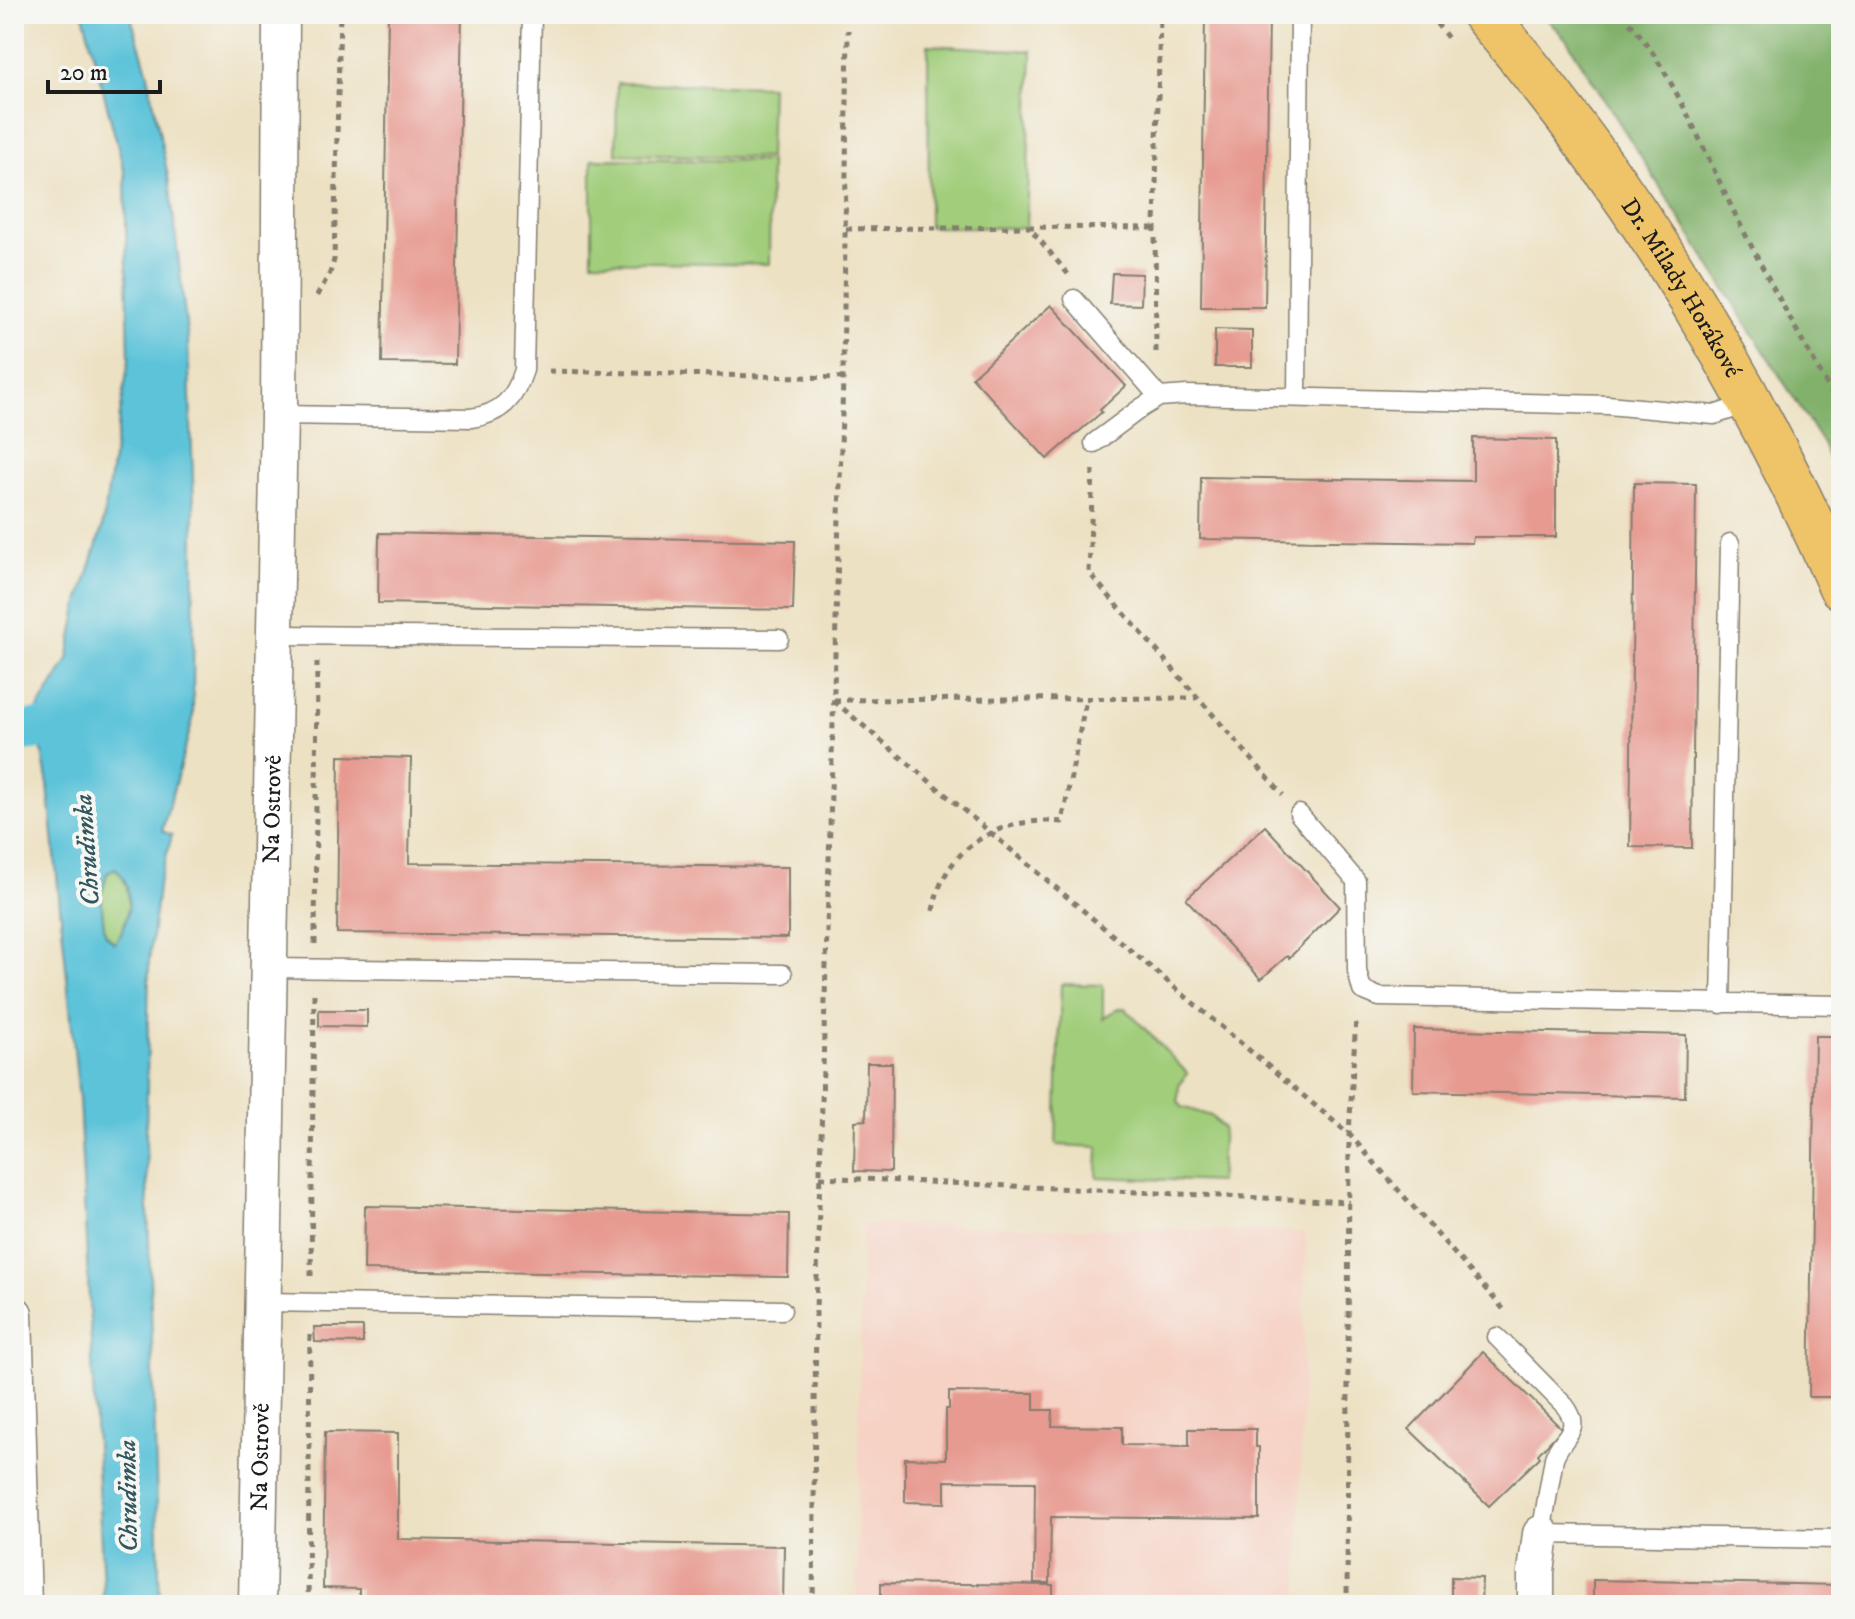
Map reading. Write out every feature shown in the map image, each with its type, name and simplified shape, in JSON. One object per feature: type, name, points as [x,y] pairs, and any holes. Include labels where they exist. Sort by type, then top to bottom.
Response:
[{"type":"main road","name":"Dr. Milady Horákové","points":[[1484,14],[1556,102],[1629,202],[1692,300],[1751,402],[1841,587]]},
{"type":"street","name":"Na Ostrově","points":[[257,1605],[279,415],[281,14]]},
{"type":"street","points":[[14,1314],[23,1605]]},
{"type":"street","points":[[1536,1605],[1541,1534]]},
{"type":"lane","points":[[279,415],[471,418],[487,416],[501,409],[513,397],[524,370],[532,14]]},
{"type":"lane","points":[[1297,397],[1300,14]]},
{"type":"lane","points":[[1074,299],[1159,397]]},
{"type":"lane","points":[[1094,443],[1159,397],[1187,395],[1608,405],[1714,415],[1751,402]]},
{"type":"lane","points":[[1721,1004],[1730,543]]},
{"type":"lane","points":[[275,635],[779,639]]},
{"type":"lane","points":[[1299,814],[1356,881],[1357,971],[1362,990],[1379,997],[1841,1005]]},
{"type":"lane","points":[[269,968],[783,974]]},
{"type":"lane","points":[[262,1302],[782,1310]]},
{"type":"lane","points":[[1499,1340],[1565,1406],[1573,1419],[1571,1431],[1556,1450],[1541,1534],[1841,1539]]},
{"type":"path","points":[[316,298],[334,260],[340,14]]},
{"type":"path","points":[[1159,397],[1155,228],[1160,14]]},
{"type":"path","points":[[1429,14],[1457,48]]},
{"type":"path","points":[[1621,14],[1631,23],[1658,62],[1762,268],[1841,410]]},
{"type":"path","points":[[813,1605],[820,1177],[843,378],[848,30]]},
{"type":"path","points":[[1029,227],[1076,282],[1074,299]]},
{"type":"path","points":[[845,229],[1155,228]]},
{"type":"path","points":[[524,370],[843,378]]},
{"type":"path","points":[[1094,443],[1089,573],[1299,814]]},
{"type":"path","points":[[308,1605],[317,636]]},
{"type":"path","points":[[833,700],[1196,698]]},
{"type":"path","points":[[833,700],[1349,1134],[1518,1325],[1499,1340]]},
{"type":"path","points":[[933,911],[949,869],[974,842],[988,833],[1024,821],[1062,822],[1086,700]]},
{"type":"path","points":[[1347,1605],[1349,1134],[1356,1022],[1362,990]]},
{"type":"path","points":[[820,1177],[1349,1202]]},
{"type":"shaded area","points":[[862,1224],[1306,1232],[1298,1605],[856,1605]]},
{"type":"green space","points":[[1542,14],[1841,14],[1841,492],[1823,444],[1567,40]]},
{"type":"green space","points":[[928,45],[1032,51],[1026,228],[929,227]]},
{"type":"green space","points":[[617,83],[771,86],[769,158],[616,154]]},
{"type":"green space","points":[[592,159],[770,161],[769,264],[592,261]]},
{"type":"green space","points":[[115,868],[126,885],[128,906],[124,927],[114,944],[105,933],[101,895],[107,873]]},
{"type":"green space","points":[[1061,984],[1103,985],[1103,1019],[1117,1009],[1125,1008],[1188,1074],[1179,1084],[1178,1101],[1182,1107],[1211,1116],[1223,1128],[1219,1182],[1097,1177],[1098,1147],[1056,1145]]},
{"type":"water","name":"Chrudimka","points":[[83,14],[130,14],[147,70],[170,187],[188,341],[194,505],[193,719],[162,831],[172,835],[158,887],[149,962],[146,1142],[160,1605],[104,1605],[79,1099],[48,785],[41,746],[24,732],[68,660],[78,606],[102,528],[129,359],[125,174]],"holes":[[[115,868],[122,875],[128,895],[127,916],[114,943],[105,933],[101,895],[107,873]]]},
{"type":"building","points":[[388,14],[462,14],[455,364],[382,363]]},
{"type":"building","points":[[1205,14],[1269,14],[1265,307],[1201,307]]},
{"type":"building","points":[[1112,273],[1142,274],[1141,305],[1110,304]]},
{"type":"building","points":[[1051,305],[1126,386],[1100,410],[1102,412],[1047,459],[972,377]]},
{"type":"building","points":[[1215,329],[1252,330],[1252,367],[1215,367]]},
{"type":"building","points":[[1473,438],[1556,440],[1556,537],[1473,537],[1472,543],[1200,539],[1201,477],[1473,481]]},
{"type":"building","points":[[1634,483],[1696,484],[1692,848],[1630,847]]},
{"type":"building","points":[[379,533],[795,541],[793,610],[378,603]]},
{"type":"building","points":[[339,756],[411,758],[409,863],[788,867],[788,938],[337,933]]},
{"type":"building","points":[[1265,826],[1340,907],[1289,958],[1287,956],[1261,979],[1186,899]]},
{"type":"building","points":[[319,1010],[367,1010],[367,1027],[319,1026]]},
{"type":"building","points":[[1414,1029],[1686,1035],[1685,1097],[1413,1091]]},
{"type":"building","points":[[1815,1036],[1841,1036],[1841,1397],[1809,1397]]},
{"type":"building","points":[[867,1063],[892,1063],[891,1172],[854,1171],[855,1121],[866,1120]]},
{"type":"building","points":[[365,1206],[789,1214],[788,1277],[364,1270]]},
{"type":"building","points":[[314,1327],[363,1327],[363,1343],[315,1342]]},
{"type":"building","points":[[1483,1352],[1562,1429],[1538,1454],[1540,1457],[1489,1506],[1409,1429]]},
{"type":"building","points":[[949,1392],[1034,1393],[1034,1410],[1053,1410],[1052,1426],[1122,1427],[1122,1445],[1189,1446],[1189,1429],[1256,1429],[1259,1519],[1051,1517],[1050,1583],[1034,1583],[1035,1482],[945,1481],[945,1503],[905,1502],[905,1458],[946,1459]]},
{"type":"building","points":[[325,1432],[398,1433],[398,1539],[784,1546],[783,1605],[359,1602],[359,1589],[323,1588]]},
{"type":"building","points":[[1451,1577],[1482,1578],[1481,1605],[1451,1605]]},
{"type":"building","points":[[1593,1580],[1841,1585],[1841,1605],[1593,1605]]},
{"type":"building","points":[[881,1583],[1053,1585],[1053,1605],[881,1605]]},
{"type":"waterway","points":[[14,732],[79,725]]}]
